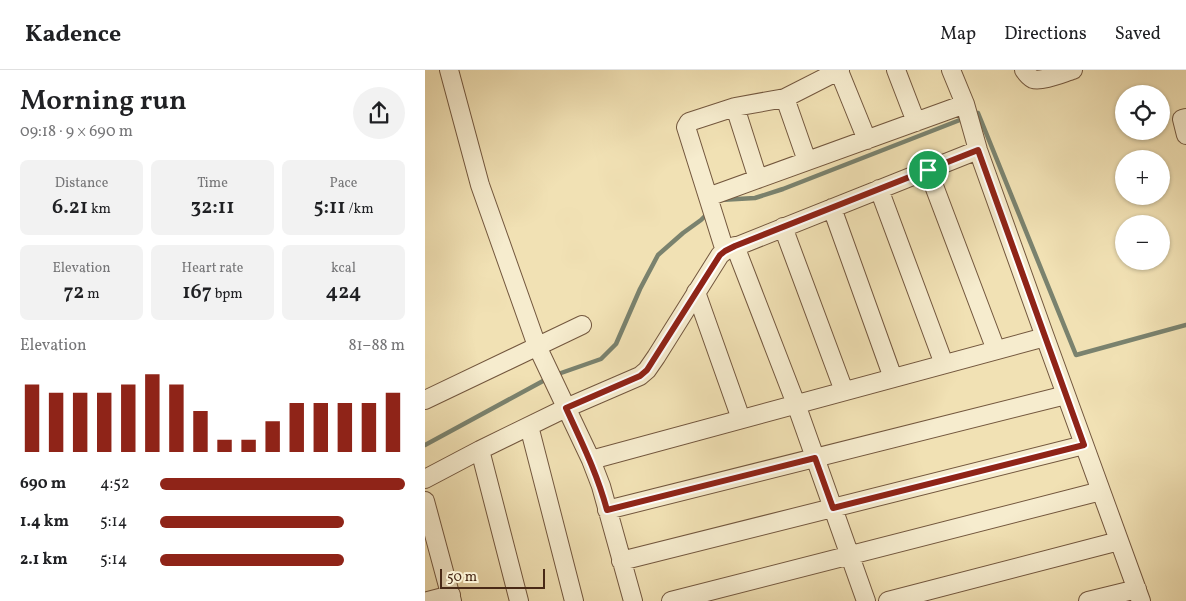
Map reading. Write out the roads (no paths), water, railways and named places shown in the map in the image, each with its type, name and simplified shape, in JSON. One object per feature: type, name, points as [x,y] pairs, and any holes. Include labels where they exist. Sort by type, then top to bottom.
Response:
[{"type":"street","points":[[449,70],[480,185],[537,346],[591,460],[601,486],[633,601]]},
{"type":"street","points":[[866,601],[796,404],[708,197],[686,127],[689,122],[735,107],[785,98],[839,70],[867,140]]},
{"type":"street","points":[[896,70],[916,122]]},
{"type":"street","points":[[951,70],[965,104],[978,150],[1139,595],[1088,601]]},
{"type":"street","points":[[1024,70],[1027,75],[1039,80],[1073,70]]},
{"type":"street","points":[[785,98],[807,161]]},
{"type":"street","points":[[708,197],[965,104]]},
{"type":"street","points":[[735,107],[758,179]]},
{"type":"street","points":[[1186,118],[1182,119],[1186,135]]},
{"type":"street","points":[[425,479],[566,408],[640,376],[651,364],[720,255],[730,248],[978,150]]},
{"type":"street","points":[[928,170],[996,350]]},
{"type":"street","points":[[879,189],[944,364]]},
{"type":"street","points":[[832,208],[893,378]]},
{"type":"street","points":[[783,227],[844,391]]},
{"type":"street","points":[[696,292],[741,419]]},
{"type":"street","points":[[425,400],[582,325]]},
{"type":"street","points":[[591,460],[1045,337]]},
{"type":"street","points":[[607,510],[1066,396]]},
{"type":"street","points":[[529,426],[574,601]]},
{"type":"street","points":[[621,561],[1084,445]]},
{"type":"street","points":[[480,450],[519,601]]},
{"type":"street","points":[[671,601],[1101,490]]},
{"type":"street","points":[[425,501],[431,548],[451,598],[427,601]]},
{"type":"street","points":[[888,601],[1119,541]]},
{"type":"waterway","points":[[972,115],[978,113],[1076,355],[1186,325]]},
{"type":"waterway","points":[[720,200],[755,198],[783,189],[965,118]]},
{"type":"waterway","points":[[561,373],[601,359],[616,344],[640,289],[658,255],[708,213]]},
{"type":"waterway","points":[[425,445],[543,381]]}]
